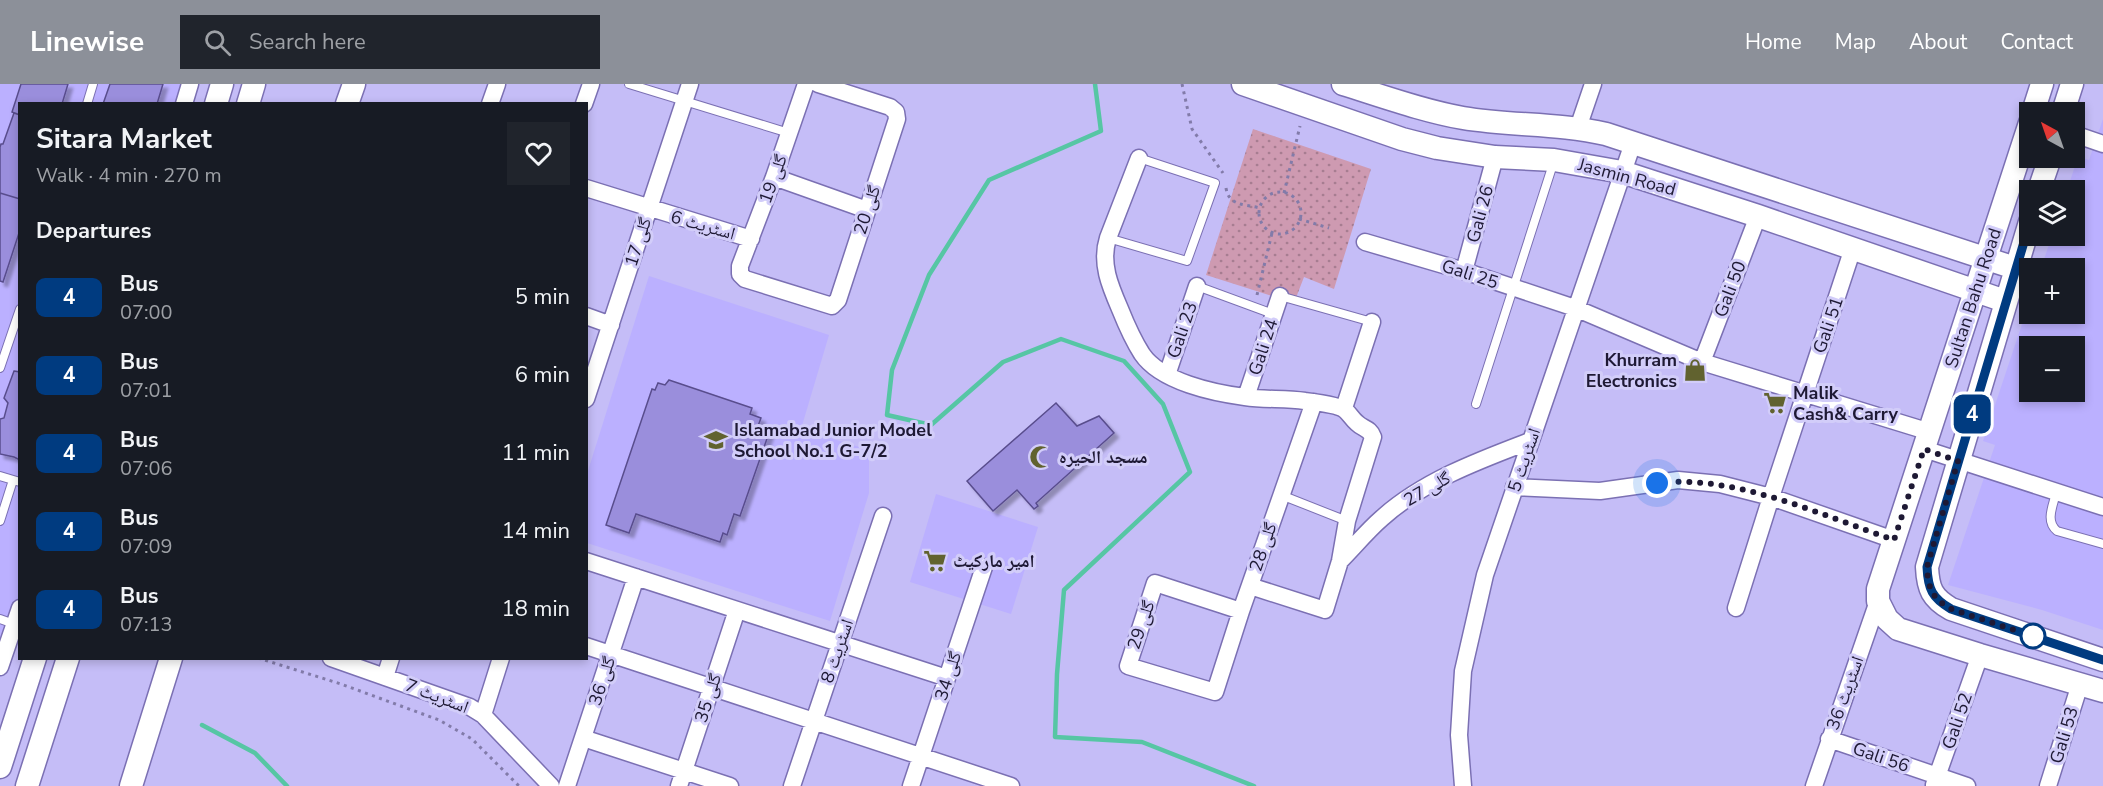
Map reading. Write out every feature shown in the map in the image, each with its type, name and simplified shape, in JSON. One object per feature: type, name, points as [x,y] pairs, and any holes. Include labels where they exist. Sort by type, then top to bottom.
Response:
[{"type":"street","points":[[185,102],[190,84]]},
{"type":"street","points":[[217,102],[222,84]]},
{"type":"street","points":[[249,102],[254,84]]},
{"type":"street","points":[[348,102],[354,84]]},
{"type":"street","points":[[491,102],[497,84]]},
{"type":"street","points":[[585,102],[591,84]]},
{"type":"street","name":"گلی 17","points":[[588,393],[690,84]]},
{"type":"street","name":"گلی 19","points":[[740,274],[740,266],[806,84]]},
{"type":"street","name":"گلی 20","points":[[740,274],[745,279],[832,306],[838,300],[897,119],[896,112],[890,107],[818,84]]},
{"type":"street","name":"Jasmin Road","points":[[1243,84],[1402,139],[1437,148],[1495,157],[1554,160],[1622,172],[1853,248],[2005,302]]},
{"type":"street","name":"Jasmin Road","points":[[1343,84],[1461,118],[1578,128],[1633,143],[2015,268]]},
{"type":"street","points":[[1578,128],[1593,84]]},
{"type":"street","points":[[2066,102],[2072,84]]},
{"type":"street","points":[[2085,138],[2103,144]]},
{"type":"street","name":"اسٹریٹ 5","points":[[1463,786],[1459,735],[1463,671],[1485,575],[1633,143]]},
{"type":"street","name":"Gali 26","points":[[1464,271],[1495,157]]},
{"type":"street","name":"Sultan Bahu Road","points":[[1880,606],[1878,589],[2019,157]]},
{"type":"street","points":[[1139,158],[1108,238],[1105,261],[1108,282],[1116,300],[1142,354],[1152,365],[1167,375],[1200,388],[1246,397],[1289,399],[1344,408],[1372,322]]},
{"type":"street","points":[[774,177],[867,210]]},
{"type":"street","name":"اسٹریٹ 6","points":[[588,189],[751,239]]},
{"type":"street","name":"Gali 50","points":[[1702,362],[1758,216]]},
{"type":"street","name":"Gali 25","points":[[1365,242],[1464,271],[1575,308],[1702,362],[1805,393],[1927,441],[1958,461],[2103,507]]},
{"type":"street","name":"Sultan Bahu Road","points":[[2022,246],[1927,567],[1928,584],[1932,594],[1951,609],[2103,660]]},
{"type":"street","name":"Gali 51","points":[[1736,608],[1853,248]]},
{"type":"street","name":"Gali 23","points":[[1167,375],[1197,286]]},
{"type":"street","name":"Gali 24","points":[[1246,397],[1280,296]]},
{"type":"street","points":[[588,317],[611,325]]},
{"type":"street","name":"گلی 28","points":[[1215,692],[1314,402]]},
{"type":"street","name":"گلی 27","points":[[1250,586],[1325,610],[1340,561],[1347,521],[1373,437],[1369,430],[1355,422],[1344,408]]},
{"type":"street","name":"گلی 27","points":[[1340,561],[1383,517],[1410,498],[1440,480],[1530,441]]},
{"type":"street","points":[[1514,487],[1600,490],[1678,480],[1720,484],[1771,497],[1894,540]]},
{"type":"street","name":"اسٹریٹ 8","points":[[792,786],[883,516]]},
{"type":"street","points":[[588,562],[947,678]]},
{"type":"street","name":"گلی 34","points":[[911,786],[984,567]]},
{"type":"street","name":"گلی 36","points":[[567,786],[636,577]]},
{"type":"street","name":"گلی 29","points":[[1215,692],[1128,666],[1155,583],[1241,611]]},
{"type":"street","points":[[1880,606],[1898,629],[2103,691]]},
{"type":"street","name":"اسٹریٹ 36","points":[[1814,786],[1829,739],[1880,606]]},
{"type":"street","points":[[0,667],[7,621],[18,610]]},
{"type":"street","name":"گلی 35","points":[[682,779],[737,610]]},
{"type":"street","points":[[588,647],[1011,786]]},
{"type":"street","name":"Gali 52","points":[[1936,781],[1980,655]]},
{"type":"street","points":[[0,767],[34,660]]},
{"type":"street","points":[[27,786],[67,660]]},
{"type":"street","points":[[131,786],[170,660]]},
{"type":"street","name":"اسٹریٹ 7","points":[[337,660],[470,707],[483,716],[551,786]]},
{"type":"street","points":[[385,676],[390,660]]},
{"type":"street","points":[[483,716],[500,660]]},
{"type":"street","name":"Gali 53","points":[[2048,786],[2080,684]]},
{"type":"street","points":[[583,738],[682,779],[730,786]]},
{"type":"street","name":"Gali 56","points":[[1829,739],[1936,781],[1967,786]]},
{"type":"lane","points":[[88,102],[93,84]]},
{"type":"lane","points":[[629,84],[789,133]]},
{"type":"lane","points":[[1108,238],[1187,261],[1215,183],[1139,158]]},
{"type":"lane","points":[[1476,404],[1554,160]]},
{"type":"lane","points":[[1197,286],[1273,314]]},
{"type":"lane","points":[[1280,296],[1372,322]]},
{"type":"lane","points":[[0,368],[18,315]]},
{"type":"lane","points":[[0,476],[16,481],[0,521]]},
{"type":"lane","points":[[2056,493],[2049,521],[2052,527],[2057,531],[2103,544]]},
{"type":"lane","points":[[1281,495],[1347,521]]},
{"type":"path","points":[[1182,84],[1192,129],[1224,176]]},
{"type":"path","points":[[1284,193],[1300,126]]},
{"type":"path","points":[[1226,182],[1228,198],[1260,208]]},
{"type":"path","points":[[1273,193],[1284,193],[1293,197],[1298,203],[1299,219],[1293,229],[1287,233],[1272,233],[1262,224],[1259,217],[1260,208],[1266,197],[1273,193]]},
{"type":"path","points":[[1299,219],[1329,228]]},
{"type":"path","points":[[1254,307],[1272,233]]},
{"type":"path","points":[[264,660],[341,684],[439,720],[472,739],[519,786]]},
{"type":"shaded area","points":[[0,84],[190,84],[184,102],[18,102],[18,614],[0,667]]},
{"type":"shaded area","points":[[2103,119],[2103,630],[2042,610],[1948,585],[1995,445],[1983,441],[2022,324],[2085,324],[2085,258],[2044,258],[2049,246],[2085,246],[2085,180],[2070,180],[2074,168],[2085,168],[2085,159],[2089,160]]},
{"type":"shaded area","points":[[1253,129],[1371,169],[1334,289],[1304,277],[1294,303],[1206,275]]},
{"type":"shaded area","name":"Islamabad Junior Model School No.1 G-7/2","points":[[649,276],[829,335],[801,429],[869,450],[869,493],[830,621],[588,543],[588,471]]},
{"type":"shaded area","name":"امیر مارکیٹ","points":[[936,494],[1038,527],[1011,614],[910,582]]},
{"type":"building","points":[[21,84],[68,84],[63,102],[18,102],[18,114],[12,112]]},
{"type":"building","points":[[110,84],[163,84],[158,102],[104,102]]},
{"type":"building","points":[[14,113],[18,114],[18,198],[0,193],[0,147]]},
{"type":"building","points":[[0,193],[18,198],[18,236],[3,282],[0,281]]},
{"type":"building","points":[[14,371],[18,372],[18,459],[0,454],[0,419],[4,418],[8,403],[4,398]]},
{"type":"building","name":"Islamabad Junior Model School No.1 G-7/2","points":[[669,380],[752,408],[750,414],[761,418],[758,426],[770,430],[740,516],[734,514],[727,535],[723,533],[720,542],[636,514],[629,533],[606,525],[652,389],[655,390],[658,383],[665,385]]},
{"type":"building","name":"Islamabad Junior Model School No.1 G-7/2","points":[[669,380],[752,408],[750,414],[761,418],[758,426],[770,430],[740,516],[734,514],[727,535],[723,533],[720,542],[636,514],[629,533],[606,525],[652,389],[655,390],[658,383],[665,385]]},
{"type":"building","name":"مسجد الحیرہ","points":[[1056,403],[1077,426],[1099,416],[1114,433],[1036,503],[1038,506],[1034,509],[1017,490],[993,511],[967,481]]},
{"type":"waterway","points":[[1095,84],[1101,131],[989,180],[929,275],[892,370],[887,415],[931,425],[1003,362],[1061,339],[1124,361],[1163,404],[1190,472],[1064,590],[1057,674],[1055,737],[1142,742],[1254,786]]},
{"type":"waterway","points":[[202,725],[255,753],[287,786]]},
{"type":"bus line","name":"4","points":[[2022,246],[1927,567],[1928,584],[1932,594],[1951,609],[2103,660]]},
{"type":"place","name":"Khurram Electronics","points":[[1695,370]]},
{"type":"place","name":"Malik Cash& Carry","points":[[1775,403]]},
{"type":"place","name":"Islamabad Junior Model School No.1 G-7/2","points":[[716,440]]},
{"type":"place","name":"مسجد الحیرہ","points":[[1041,457]]},
{"type":"place","name":"امیر مارکیٹ","points":[[935,561]]},
{"type":"route","points":[[1657,483],[1678,480],[1720,484],[1771,497],[1894,540],[1924,449],[1958,461],[1927,567],[1928,584],[1932,594],[1951,609],[2038,638],[2033,636]]}]
